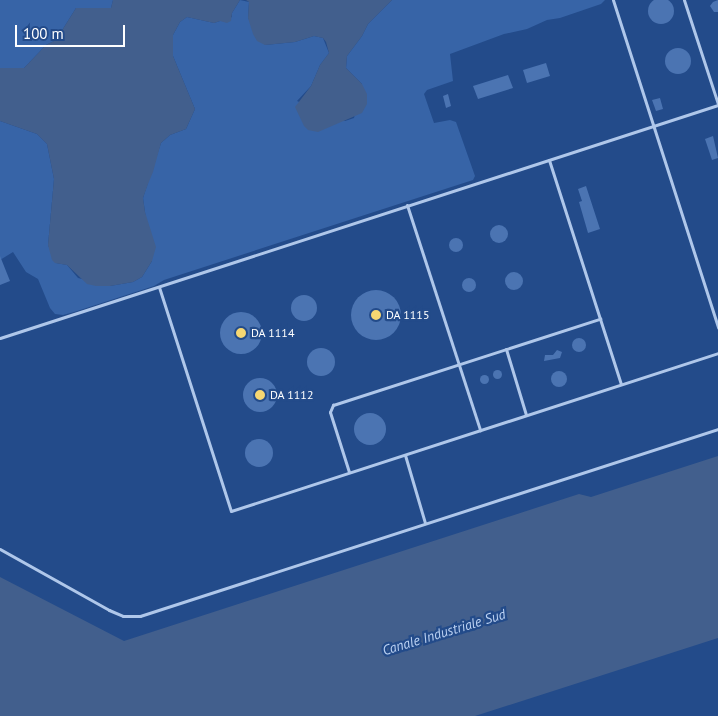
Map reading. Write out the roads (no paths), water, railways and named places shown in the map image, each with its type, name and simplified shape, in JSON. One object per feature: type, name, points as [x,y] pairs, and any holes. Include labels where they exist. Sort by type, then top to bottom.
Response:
[{"type":"lane","points":[[612,0],[718,328]]},
{"type":"lane","points":[[0,338],[718,105],[684,0]]},
{"type":"lane","points":[[548,160],[621,384]]},
{"type":"lane","points":[[407,205],[480,430]]},
{"type":"lane","points":[[159,286],[231,511],[718,353]]},
{"type":"lane","points":[[349,472],[330,408],[350,399],[600,319]]},
{"type":"lane","points":[[506,349],[526,416]]},
{"type":"lane","points":[[0,550],[116,614],[140,616],[718,429]]},
{"type":"lane","points":[[405,455],[425,523]]},
{"type":"water","points":[[113,0],[240,0],[232,13],[231,21],[227,23],[220,21],[214,23],[187,17],[180,22],[173,35],[173,56],[195,109],[186,129],[170,135],[161,143],[143,198],[145,212],[156,247],[152,261],[142,277],[133,282],[110,286],[96,286],[87,284],[67,265],[55,263],[52,260],[48,245],[54,179],[47,144],[37,134],[0,121],[0,68],[24,68],[46,45],[56,40],[76,8],[111,8]]},
{"type":"water","points":[[246,0],[392,0],[368,24],[362,36],[347,56],[346,68],[362,84],[367,94],[367,104],[362,113],[318,132],[308,130],[304,126],[295,107],[311,86],[320,65],[329,53],[326,42],[323,38],[314,36],[295,42],[265,45],[257,41],[248,18],[249,2]]},
{"type":"water","name":"Canale Industriale Sud","points":[[718,456],[718,638],[475,716],[0,716],[0,577],[124,641],[579,494],[591,497]]},
{"type":"place","name":"DA 1115","points":[[376,315]]},
{"type":"place","name":"DA 1114","points":[[241,333]]},
{"type":"place","name":"DA 1112","points":[[260,395]]}]
